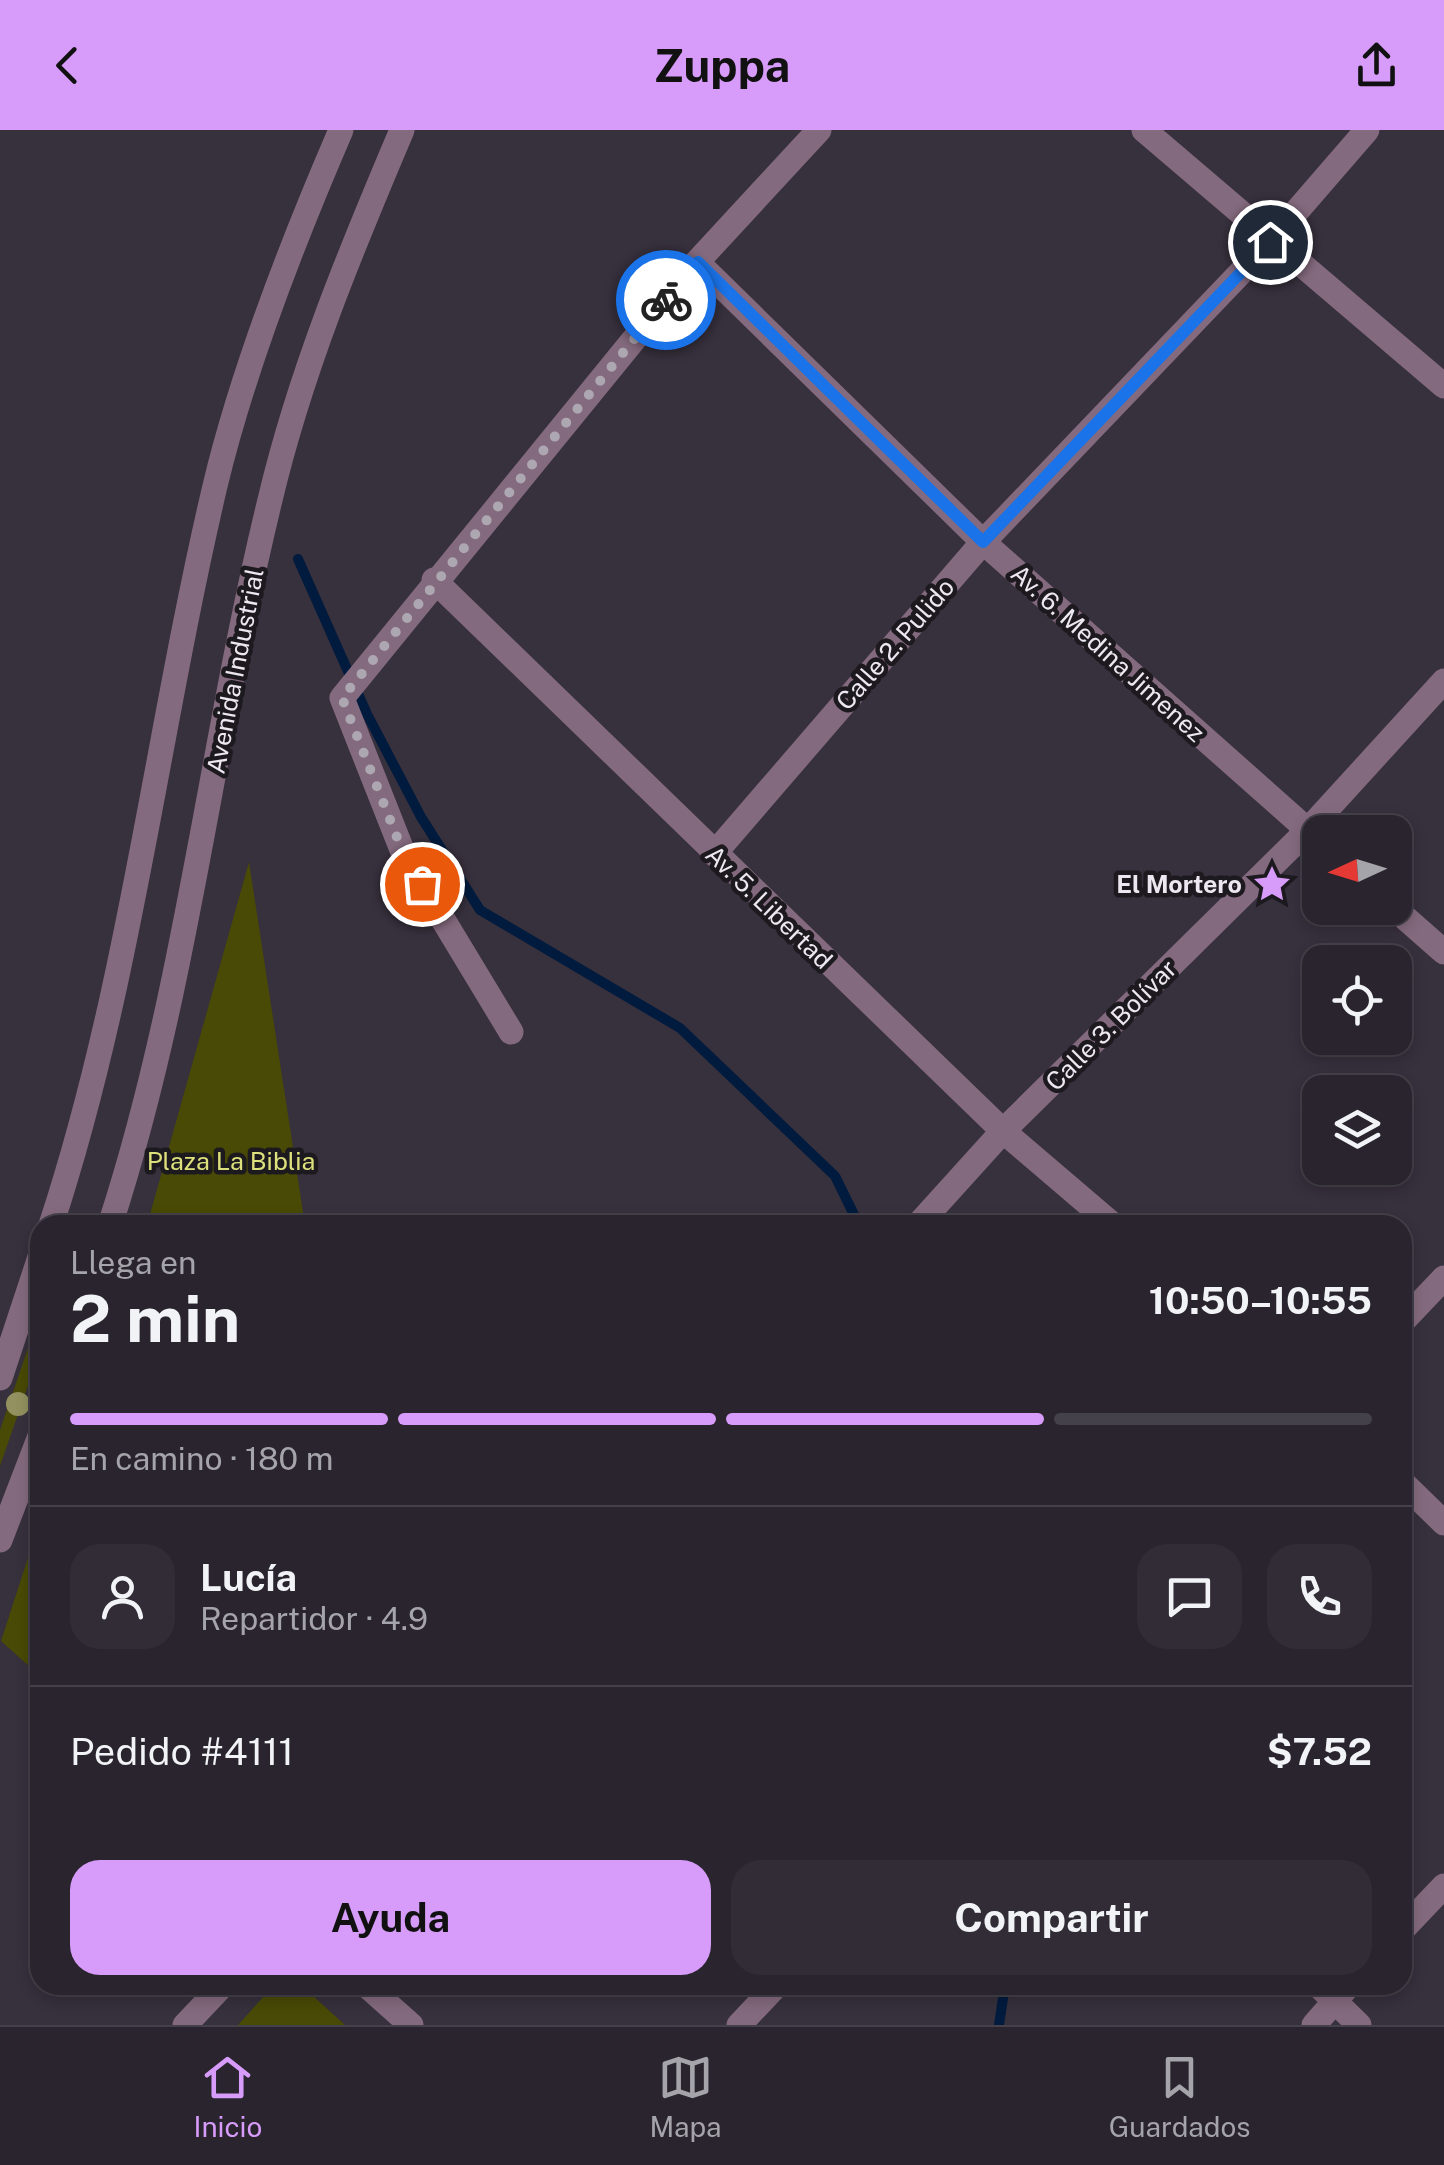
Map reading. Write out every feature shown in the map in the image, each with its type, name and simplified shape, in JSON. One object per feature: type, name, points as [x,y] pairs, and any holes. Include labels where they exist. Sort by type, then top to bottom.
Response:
[{"type":"street","points":[[54,1215],[97,1067],[216,484],[291,247],[341,130]]},
{"type":"street","name":"Avenida Industrial","points":[[113,1215],[152,1081],[270,498],[344,267],[402,130]]},
{"type":"street","points":[[511,1032],[404,855],[342,698],[434,580],[698,262],[819,130]]},
{"type":"street","points":[[1144,130],[1270,242],[1444,386]]},
{"type":"street","name":"Calle 2. Pulido","points":[[714,854],[983,542],[1270,242],[1367,130]]},
{"type":"street","name":"Av. 6. Medina Jimenez","points":[[698,262],[983,542],[1302,825]]},
{"type":"street","name":"Av. 5. Libertad","points":[[434,580],[1003,1132],[1102,1215]]},
{"type":"street","name":"Calle 3. Bolívar","points":[[1332,815],[1444,682]]},
{"type":"street","name":"Calle 3. Bolívar","points":[[927,1215],[1003,1132],[1302,847]]},
{"type":"street","points":[[1412,924],[1444,952]]},
{"type":"street","points":[[1412,1312],[1444,1278]]},
{"type":"street","points":[[0,1378],[30,1288]]},
{"type":"street","points":[[0,1540],[30,1462]]},
{"type":"street","points":[[1412,1492],[1444,1524]]},
{"type":"street","points":[[1412,1920],[1444,1886]]},
{"type":"street","points":[[186,2025],[214,1995]]},
{"type":"street","points":[[377,1995],[411,2025]]},
{"type":"street","points":[[739,2025],[768,1995]]},
{"type":"street","points":[[1314,2025],[1331,1995]]},
{"type":"street","points":[[1338,1995],[1359,2025]]},
{"type":"green space","name":"Plaza La Biblia","points":[[249,862],[303,1215],[150,1215]]},
{"type":"green space","points":[[30,1342],[30,1380],[0,1466],[0,1430]]},
{"type":"green space","points":[[30,1552],[30,1667],[1,1641]]},
{"type":"green space","points":[[265,1995],[312,1995],[345,2025],[238,2025]]},
{"type":"waterway","points":[[298,559],[367,714],[421,817],[480,910],[680,1028],[835,1176],[854,1215]]},
{"type":"waterway","points":[[999,2025],[1004,1995]]},
{"type":"way so far","points":[[422,884],[404,855],[342,698],[434,580],[666,300]]},
{"type":"place","name":"El Mortero","points":[[1272,884]]},
{"type":"route","points":[[666,300],[698,262],[983,542],[1270,242]]}]
